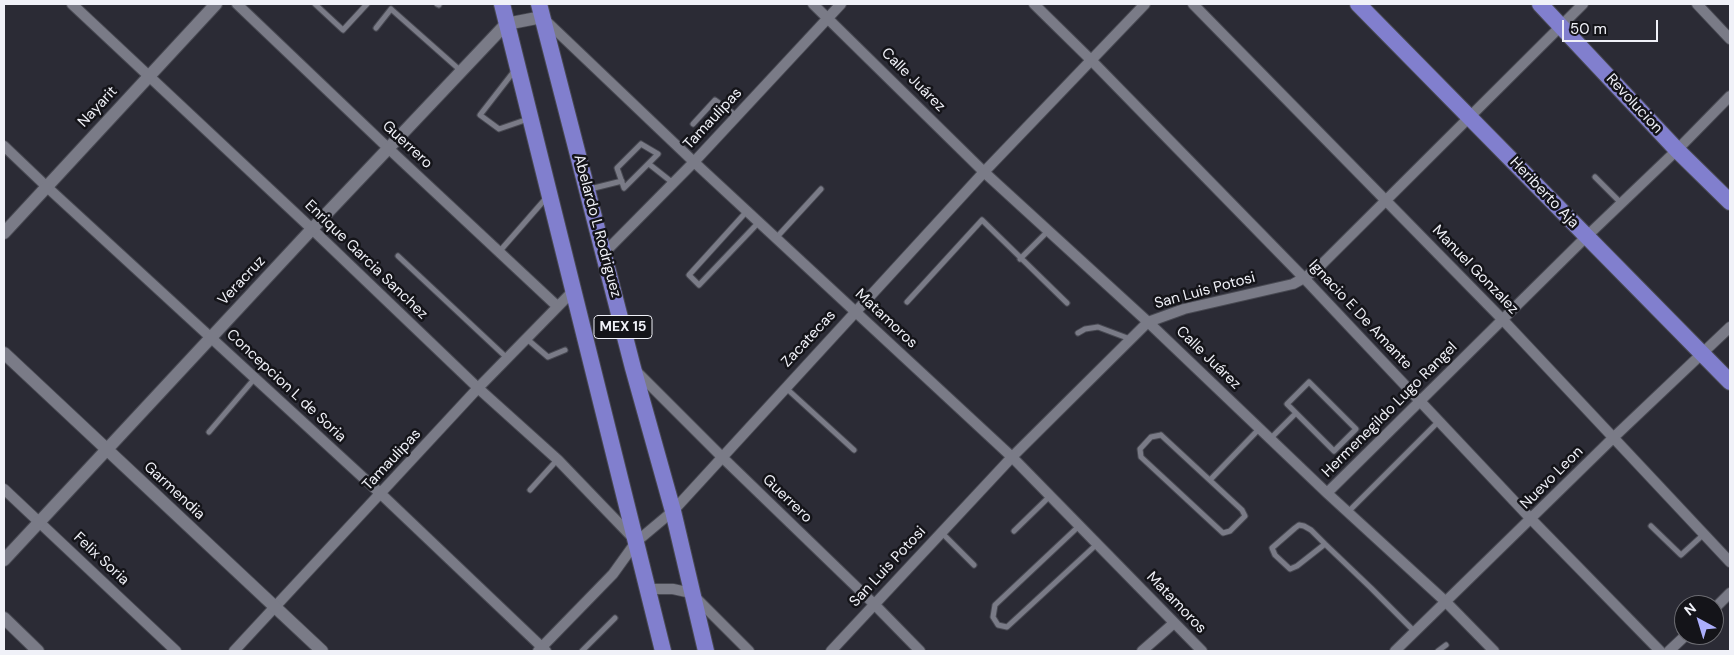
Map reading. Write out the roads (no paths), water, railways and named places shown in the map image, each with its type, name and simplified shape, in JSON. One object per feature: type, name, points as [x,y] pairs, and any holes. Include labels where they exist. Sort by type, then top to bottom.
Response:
[{"type":"main road","name":"MEX 15","points":[[502,4],[663,651]]},
{"type":"main road","name":"Heriberto Aja","points":[[1358,4],[1730,382]]},
{"type":"main road","name":"Revolucion","points":[[1540,4],[1677,150],[1730,202]]},
{"type":"main road","name":"Abelardo L Rodriguez","points":[[540,10],[633,368],[673,512],[706,651]]},
{"type":"street","name":"Enrique Garcia Sanchez","points":[[72,4],[478,388],[558,460],[636,542]]},
{"type":"street","name":"Nayarit","points":[[4,233],[216,4]]},
{"type":"street","name":"Guerrero","points":[[237,4],[558,306]]},
{"type":"street","name":"Calle Juárez","points":[[813,4],[984,172],[1148,322],[1327,493],[1446,602],[1494,651]]},
{"type":"street","name":"Tamaulipas","points":[[604,253],[694,162],[841,4]]},
{"type":"street","name":"Ignacio E De Amante","points":[[1034,4],[1304,278],[1531,519],[1660,651]]},
{"type":"street","name":"Zacatecas","points":[[542,650],[613,574],[636,542],[673,512],[984,172],[1145,4]]},
{"type":"street","name":"Manuel Gonzalez","points":[[1193,4],[1503,320],[1730,562]]},
{"type":"street","name":"San Luis Potosi","points":[[831,651],[1012,457],[1148,322],[1184,309],[1292,284],[1318,268],[1583,4]]},
{"type":"street","points":[[1698,4],[1730,39]]},
{"type":"street","points":[[506,24],[540,10]]},
{"type":"street","name":"Matamoros","points":[[540,10],[694,162],[1012,457],[1202,651]]},
{"type":"street","name":"Veracruz","points":[[4,560],[506,24]]},
{"type":"street","name":"Hermenegildo Lugo Rangel","points":[[1327,493],[1730,96]]},
{"type":"street","name":"Concepcion L de Soria","points":[[4,146],[381,494],[542,650]]},
{"type":"street","name":"Tamaulipas","points":[[234,651],[478,388],[573,290]]},
{"type":"street","name":"Nuevo Leon","points":[[1395,651],[1613,438],[1730,327]]},
{"type":"street","name":"Garmendia","points":[[4,354],[322,651]]},
{"type":"street","name":"Guerrero","points":[[633,368],[874,604],[918,651]]},
{"type":"street","name":"Felix Soria","points":[[4,489],[176,651]]},
{"type":"street","points":[[647,589],[673,589],[691,593],[748,651]]},
{"type":"street","points":[[4,618],[38,651]]},
{"type":"street","points":[[1142,651],[1174,623]]},
{"type":"lane","points":[[315,4],[343,30],[367,4]]},
{"type":"lane","points":[[376,28],[391,9],[461,71]]},
{"type":"lane","points":[[517,68],[480,115],[499,129],[530,119]]},
{"type":"lane","points":[[693,124],[715,100],[736,116]]},
{"type":"lane","points":[[641,144],[658,154],[649,164],[624,188],[618,168],[641,144]]},
{"type":"lane","points":[[649,164],[673,183]]},
{"type":"lane","points":[[1595,176],[1621,203]]},
{"type":"lane","points":[[587,190],[622,181]]},
{"type":"lane","points":[[776,238],[821,189]]},
{"type":"lane","points":[[499,252],[549,194]]},
{"type":"lane","points":[[747,210],[689,276],[700,284],[759,222]]},
{"type":"lane","points":[[907,302],[982,220],[1067,303]]},
{"type":"lane","points":[[1020,259],[1048,230]]},
{"type":"lane","points":[[398,256],[507,358]]},
{"type":"lane","points":[[1078,333],[1085,329],[1098,327],[1131,339]]},
{"type":"lane","points":[[527,338],[548,357],[565,350]]},
{"type":"lane","points":[[209,432],[255,378]]},
{"type":"lane","points":[[1309,382],[1356,429],[1334,451],[1296,413],[1287,404],[1309,382]]},
{"type":"lane","points":[[786,388],[854,450]]},
{"type":"lane","points":[[1270,439],[1296,413]]},
{"type":"lane","points":[[1348,512],[1439,421]]},
{"type":"lane","points":[[1210,480],[1260,428]]},
{"type":"lane","points":[[1161,435],[1210,480],[1242,510],[1245,516],[1230,531],[1223,533],[1141,457],[1140,449],[1151,437],[1161,435]]},
{"type":"lane","points":[[530,490],[558,460]]},
{"type":"lane","points":[[1014,531],[1050,496]]},
{"type":"lane","points":[[1325,544],[1290,569],[1275,555],[1272,548],[1299,525],[1311,530],[1414,632]]},
{"type":"lane","points":[[1079,526],[995,605],[993,617],[998,624],[1007,627],[1097,544]]},
{"type":"lane","points":[[1652,526],[1681,555],[1704,534]]},
{"type":"lane","points":[[941,532],[974,566]]},
{"type":"lane","points":[[582,651],[615,618]]},
{"type":"lane","points":[[1438,651],[1446,646]]}]
